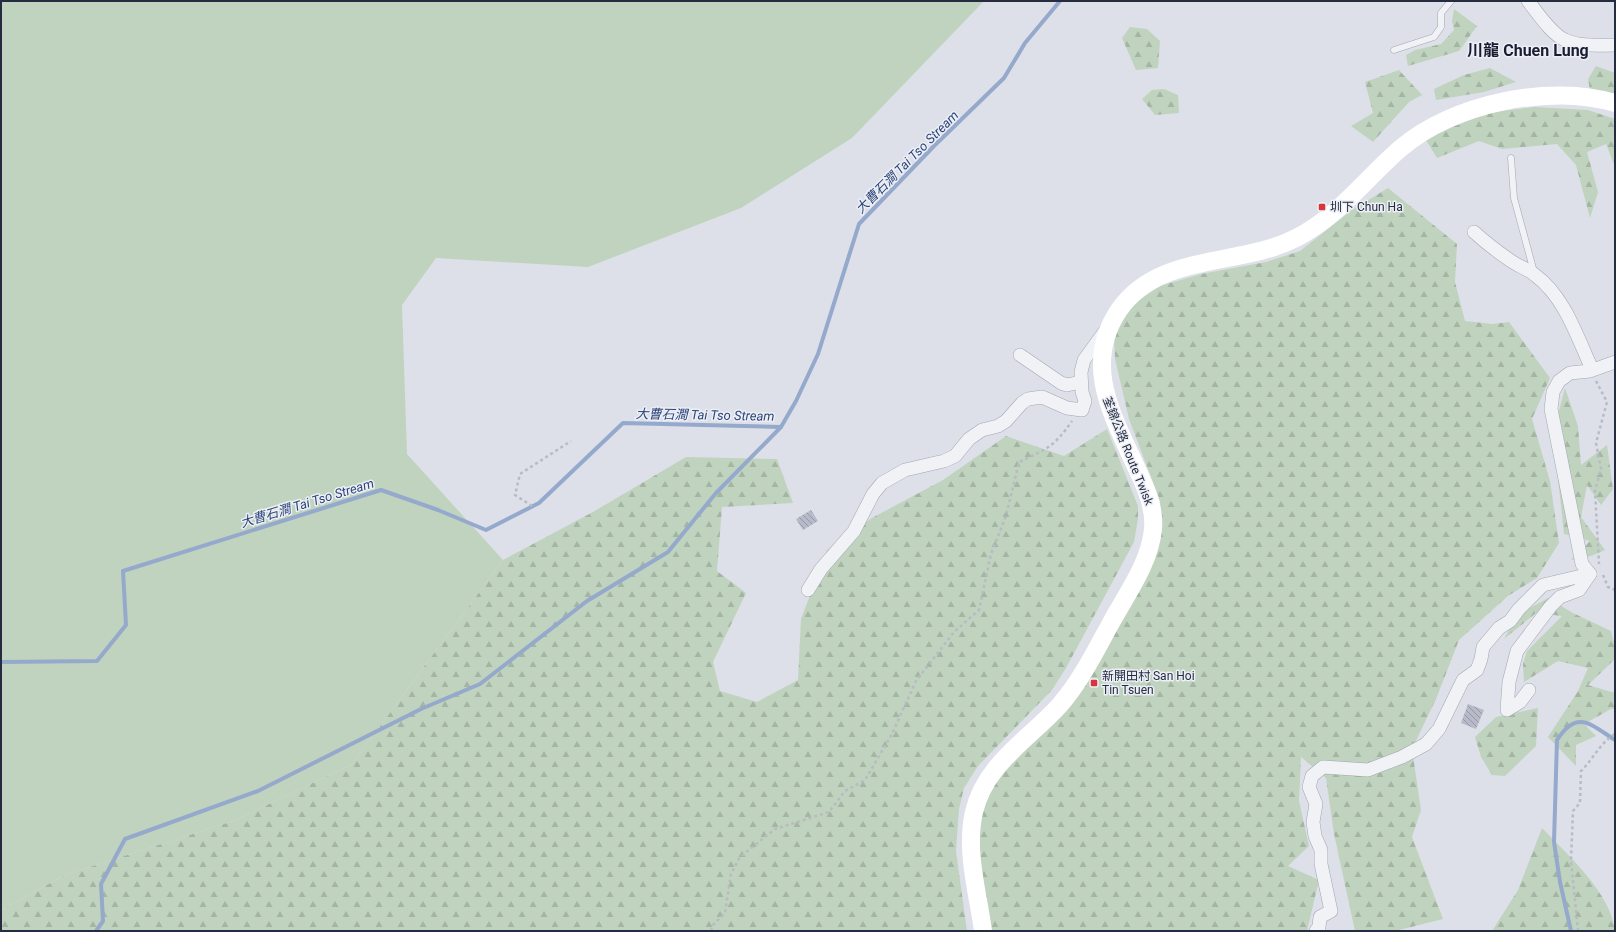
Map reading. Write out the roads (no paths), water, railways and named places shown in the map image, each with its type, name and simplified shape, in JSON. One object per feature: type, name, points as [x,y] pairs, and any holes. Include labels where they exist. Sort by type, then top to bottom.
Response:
[{"type":"main road","name":"荃錦公路 Route Twisk","points":[[984,931],[971,845],[974,809],[982,789],[1002,760],[1050,715],[1072,688],[1141,569],[1151,542],[1153,524],[1150,502],[1109,406],[1102,379],[1102,355],[1112,322],[1130,296],[1158,277],[1186,267],[1269,249],[1306,232],[1330,216],[1408,142],[1448,118],[1483,107],[1547,95],[1584,96],[1615,103]]},
{"type":"street","points":[[1528,1],[1547,25],[1564,40],[1588,45],[1615,45]]},
{"type":"street","points":[[1474,232],[1487,244],[1512,262],[1535,275],[1556,296],[1563,306],[1591,370]]},
{"type":"street","points":[[808,590],[821,569],[854,531],[873,494],[882,483],[905,470],[944,461],[955,456],[969,440],[982,430],[998,426],[1028,399],[1042,397],[1067,408],[1082,410],[1085,401],[1082,396],[1081,382],[1081,372],[1084,360],[1112,322]]},
{"type":"street","points":[[1020,355],[1061,383],[1067,385],[1081,382]]},
{"type":"street","points":[[1598,571],[1582,564],[1551,409],[1553,392],[1559,381],[1570,373],[1591,370],[1615,362]]},
{"type":"street","points":[[1529,690],[1520,702],[1507,710],[1509,682],[1517,651],[1550,607],[1560,597],[1579,590],[1598,571]]},
{"type":"street","points":[[1316,931],[1319,927],[1320,917],[1331,911],[1321,864],[1321,850],[1315,836],[1313,822],[1316,804],[1310,787],[1312,776],[1323,767],[1368,770],[1412,753],[1426,744],[1439,729],[1463,680],[1477,670],[1482,659],[1483,647],[1499,628],[1510,621],[1519,609],[1543,585],[1598,571]]},
{"type":"lane","points":[[1394,50],[1434,37],[1441,27],[1441,13],[1451,1]]},
{"type":"lane","points":[[1511,158],[1514,198],[1535,275]]},
{"type":"waterway","name":"大曹石澗 Tai Tso Stream","points":[[1,662],[97,661],[126,625],[123,571],[381,490],[438,510],[486,530],[539,503],[623,423],[781,427],[796,401],[818,354],[859,224],[934,146],[1004,78],[1025,43],[1060,1]]},
{"type":"waterway","points":[[96,931],[103,921],[101,884],[125,839],[258,791],[421,709],[480,684],[587,601],[668,552],[716,493],[781,427]]},
{"type":"waterway","points":[[1571,931],[1560,882],[1554,842],[1557,740],[1564,730],[1578,722],[1584,722],[1591,725],[1615,740]]},
{"type":"place","name":"圳下 Chun Ha","points":[[1322,207]]},
{"type":"place","name":"新開田村 San Hoi Tin Tsuen","points":[[1094,683]]},
{"type":"district","name":"川龍 Chuen Lung","points":[[1528,50]]}]
